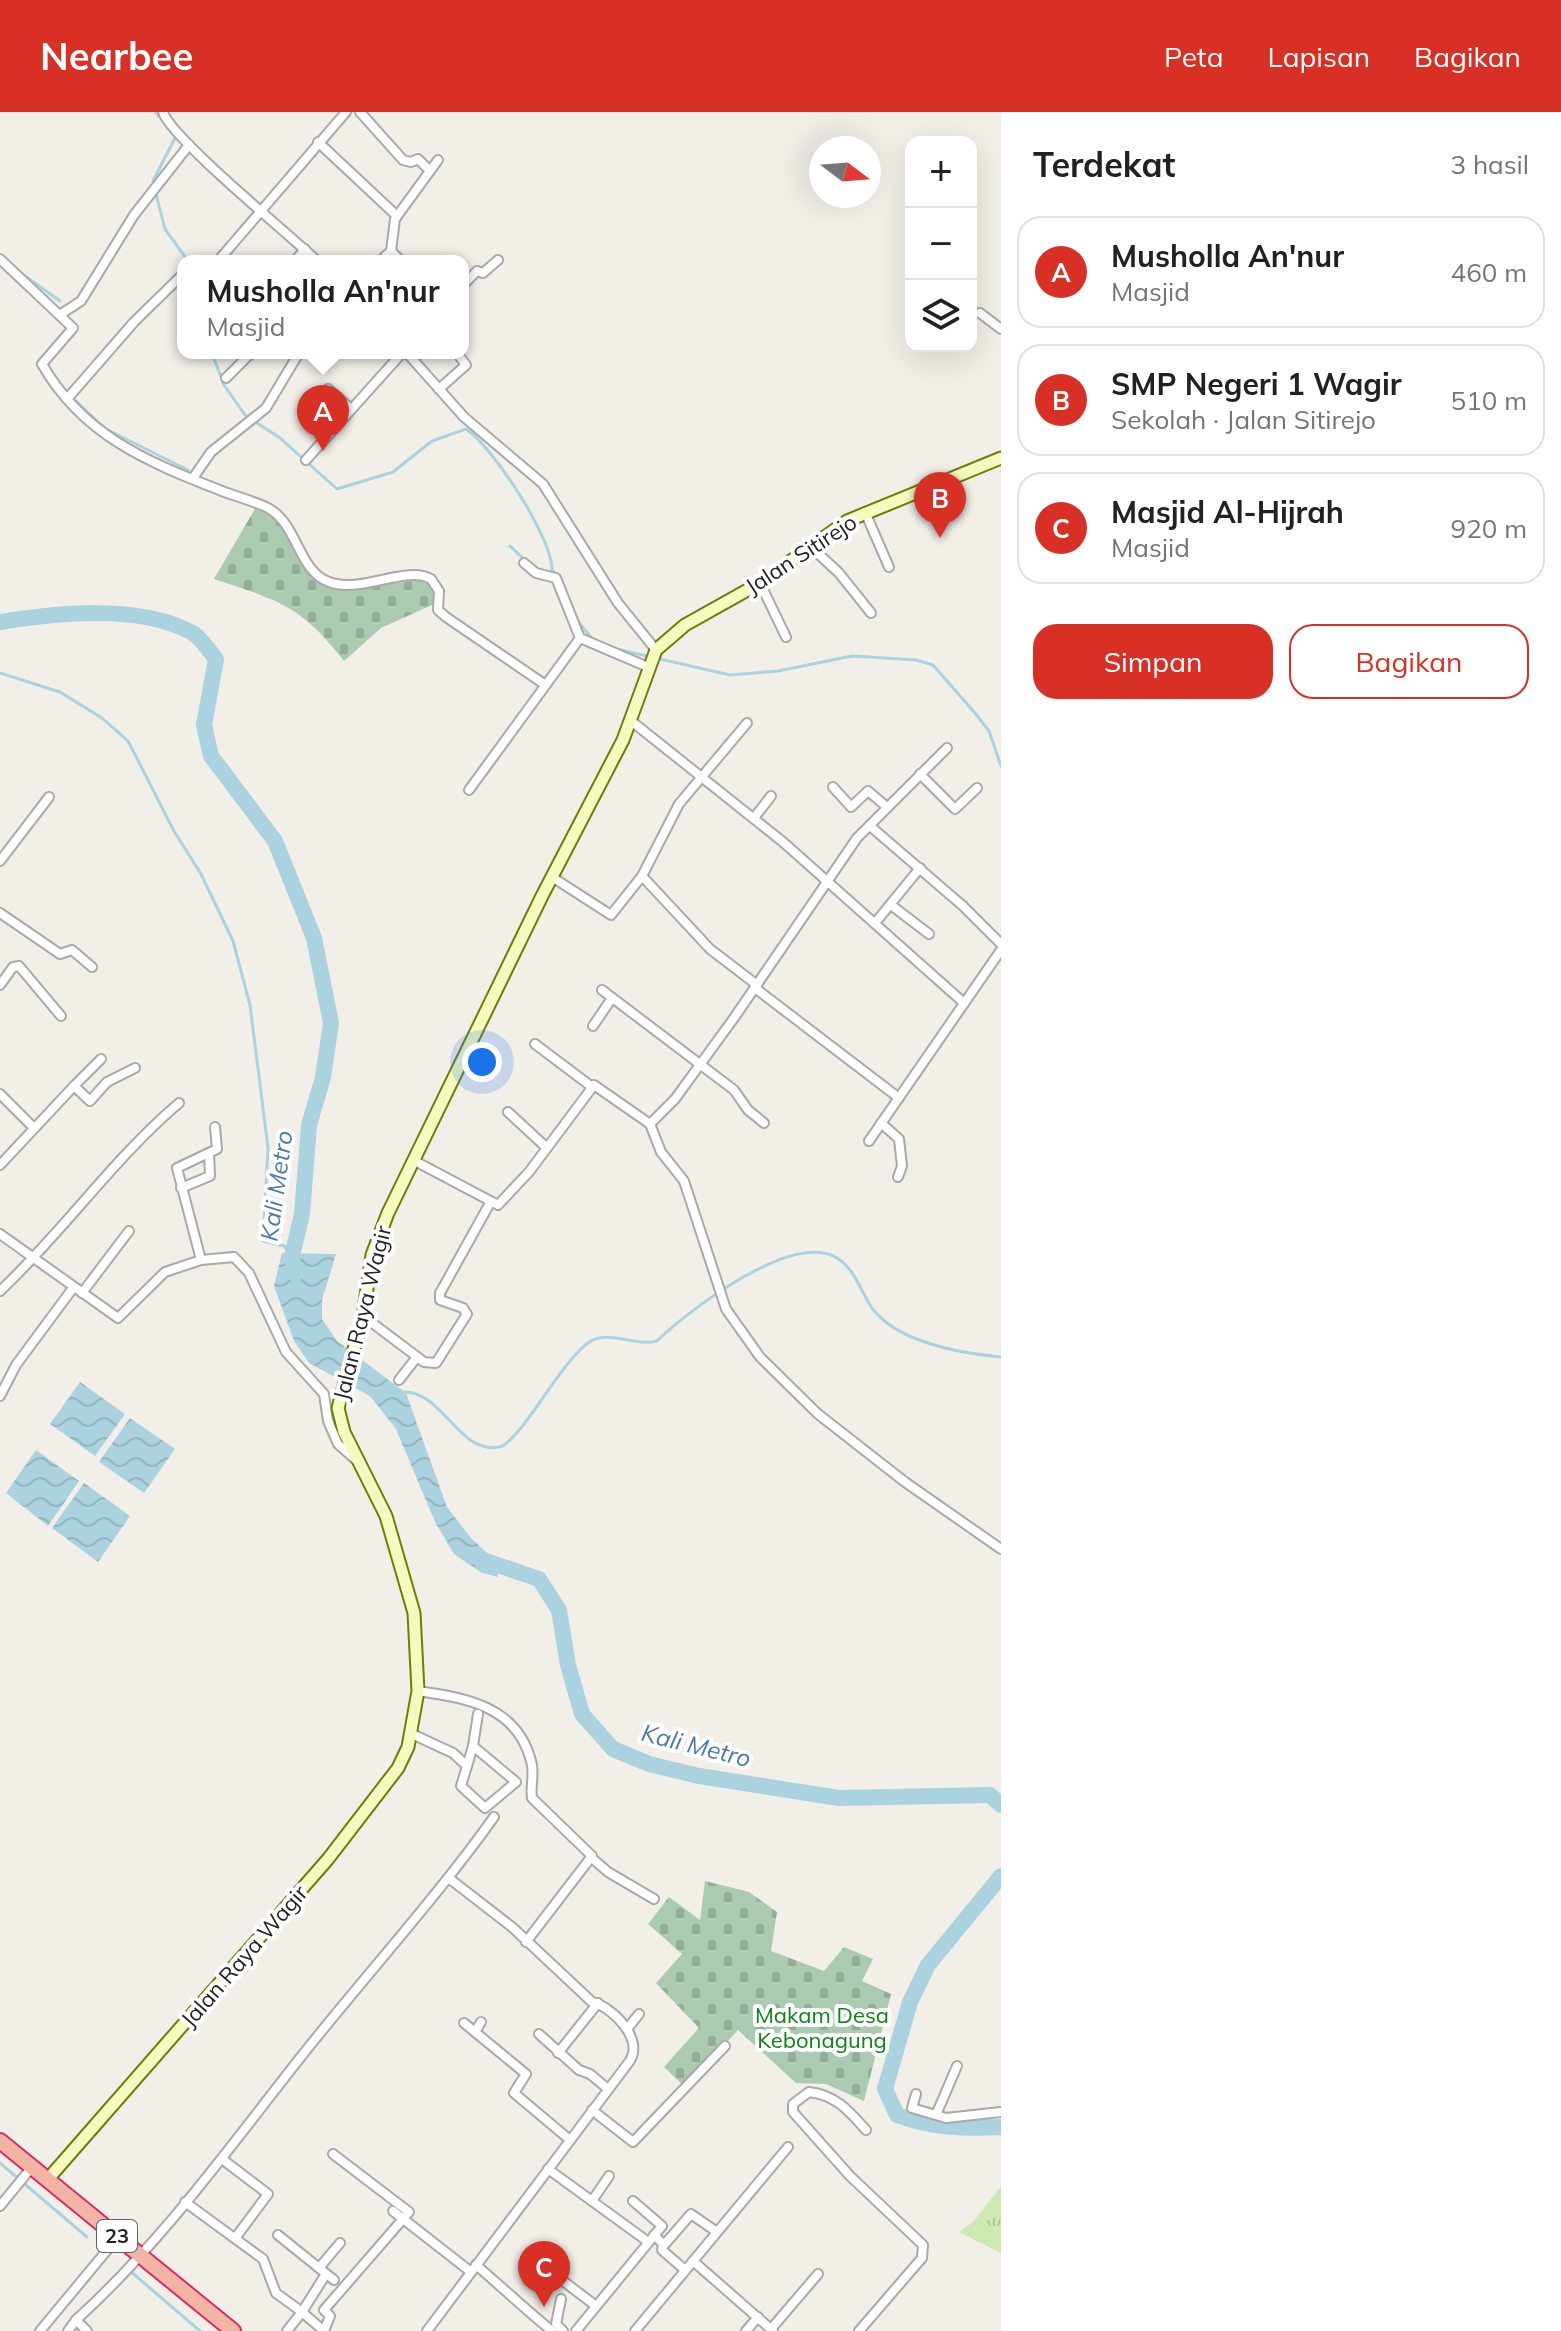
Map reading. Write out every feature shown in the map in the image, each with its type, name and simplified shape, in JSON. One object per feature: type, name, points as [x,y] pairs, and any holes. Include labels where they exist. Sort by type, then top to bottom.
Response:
[{"type":"highway","name":"23","points":[[1,2145],[28,2173],[48,2179],[233,2331]]},
{"type":"main road","name":"Jalan Sitirejo","points":[[651,658],[685,625],[760,583],[810,546],[865,512],[1001,458]]},
{"type":"main road","name":"Jalan Raya Wagir","points":[[48,2179],[328,1859],[398,1768],[412,1734],[418,1691],[416,1630],[406,1580],[380,1501],[340,1423],[340,1396],[363,1316],[372,1255],[413,1160],[552,877],[611,766],[651,658]]},
{"type":"street","points":[[163,112],[166,122],[189,145],[311,255]]},
{"type":"street","points":[[223,255],[346,112]]},
{"type":"street","points":[[360,112],[403,160],[411,162],[418,159],[430,171]]},
{"type":"street","points":[[318,142],[397,216]]},
{"type":"street","points":[[61,314],[81,301],[134,215],[189,145]]},
{"type":"street","points":[[387,255],[391,251],[397,216],[438,160]]},
{"type":"street","points":[[300,255],[305,249]]},
{"type":"street","points":[[391,251],[395,255]]},
{"type":"street","points":[[0,259],[73,328],[42,364],[67,399],[101,435],[172,472],[271,509],[294,536],[314,571],[329,582],[371,584],[417,575],[431,579],[439,591],[438,610],[544,684]]},
{"type":"street","points":[[469,278],[475,272],[485,272],[498,260]]},
{"type":"street","points":[[67,399],[177,280]]},
{"type":"street","points":[[980,313],[1001,329]]},
{"type":"street","points":[[226,378],[245,359]]},
{"type":"street","points":[[290,359],[293,362]]},
{"type":"street","points":[[193,478],[211,452],[266,408],[295,359]]},
{"type":"street","points":[[306,460],[398,359]]},
{"type":"street","points":[[410,359],[464,417],[543,484],[651,658]]},
{"type":"street","points":[[439,389],[466,365],[462,359]]},
{"type":"street","points":[[328,389],[351,409]]},
{"type":"street","points":[[865,512],[889,567]]},
{"type":"street","points":[[810,546],[839,573],[871,613]]},
{"type":"street","points":[[524,563],[536,573],[556,578],[580,638]]},
{"type":"street","points":[[760,583],[779,616],[786,637]]},
{"type":"street","points":[[580,638],[651,658]]},
{"type":"street","points":[[469,790],[580,638]]},
{"type":"street","points":[[630,720],[754,818],[964,1003]]},
{"type":"street","points":[[552,877],[611,915],[642,876],[679,804],[747,723]]},
{"type":"street","points":[[650,1124],[700,1065],[827,880],[887,807],[947,748]]},
{"type":"street","points":[[920,774],[955,809],[977,788]]},
{"type":"street","points":[[833,787],[851,807],[868,791],[887,807]]},
{"type":"street","points":[[754,818],[771,796]]},
{"type":"street","points":[[0,861],[49,797]]},
{"type":"street","points":[[869,1141],[1001,947],[920,868],[870,826]]},
{"type":"street","points":[[875,923],[920,868]]},
{"type":"street","points":[[642,876],[710,949],[899,1098]]},
{"type":"street","points":[[891,905],[929,934]]},
{"type":"street","points":[[0,913],[60,954],[72,950],[92,967]]},
{"type":"street","points":[[0,985],[13,967],[19,966],[61,1016]]},
{"type":"street","points":[[602,990],[734,1090],[748,1110],[764,1123]]},
{"type":"street","points":[[593,1026],[612,998]]},
{"type":"street","points":[[535,1044],[592,1087],[595,1085],[650,1124],[666,1160],[684,1181],[726,1309],[760,1357],[818,1414],[905,1482],[1001,1549]]},
{"type":"street","points":[[0,1165],[101,1059]]},
{"type":"street","points":[[74,1086],[90,1101],[107,1082],[135,1068]]},
{"type":"street","points":[[413,1160],[490,1203],[500,1203],[547,1148],[592,1087]]},
{"type":"street","points":[[0,1094],[33,1127]]},
{"type":"street","points":[[0,1291],[33,1260],[150,1127],[179,1103]]},
{"type":"street","points":[[508,1112],[547,1148]]},
{"type":"street","points":[[881,1123],[899,1139],[902,1166],[898,1177]]},
{"type":"street","points":[[201,1260],[177,1172],[179,1164],[209,1153],[218,1146],[215,1127]]},
{"type":"street","points":[[181,1188],[210,1176],[209,1153]]},
{"type":"street","points":[[363,1316],[417,1357],[429,1364],[436,1363],[466,1317],[463,1308],[439,1297],[490,1203]]},
{"type":"street","points":[[0,1396],[16,1365],[129,1231]]},
{"type":"street","points":[[0,1234],[118,1318],[165,1272],[201,1260],[234,1257],[249,1273],[286,1352],[324,1394],[328,1421],[338,1444],[360,1464]]},
{"type":"street","points":[[399,1380],[417,1357]]},
{"type":"street","points":[[418,1691],[478,1702],[509,1723],[519,1733],[532,1764],[532,1798],[557,1825],[587,1848],[593,1859],[608,1872],[654,1899]]},
{"type":"street","points":[[453,1753],[472,1750],[516,1782],[485,1808],[461,1786],[472,1750],[478,1714]]},
{"type":"street","points":[[412,1734],[453,1753],[467,1766]]},
{"type":"street","points":[[68,2331],[141,2255],[222,2159],[301,2056],[450,1879],[494,1817]]},
{"type":"street","points":[[526,1942],[593,1859]]},
{"type":"street","points":[[427,2331],[633,2057],[634,2043],[627,2029],[598,2003],[592,2002],[450,1879]]},
{"type":"street","points":[[558,2053],[598,2003]]},
{"type":"street","points":[[627,2029],[639,2014]]},
{"type":"street","points":[[475,2032],[481,2022]]},
{"type":"street","points":[[464,2023],[525,2072],[514,2093],[570,2140]]},
{"type":"street","points":[[539,2034],[558,2053],[608,2089]]},
{"type":"street","points":[[592,2110],[633,2142],[725,2046]]},
{"type":"street","points":[[936,2115],[957,2066]]},
{"type":"street","points":[[859,2331],[922,2258],[923,2245],[850,2176],[793,2112],[793,2104],[809,2092],[824,2095],[841,2102],[866,2130]]},
{"type":"street","points":[[916,2094],[912,2108],[936,2115],[954,2118],[1001,2112]]},
{"type":"street","points":[[635,2331],[788,2147]]},
{"type":"street","points":[[185,2202],[263,2259],[277,2295],[325,2331],[330,2316],[324,2310],[403,2220],[408,2209],[333,2154]]},
{"type":"street","points":[[222,2159],[268,2194],[236,2237]]},
{"type":"street","points":[[548,2169],[592,2201],[664,2245]]},
{"type":"street","points":[[0,2206],[28,2173]]},
{"type":"street","points":[[592,2201],[609,2176]]},
{"type":"street","points":[[576,2331],[662,2223],[633,2201]]},
{"type":"street","points":[[393,2211],[523,2304],[527,2313],[552,2331]]},
{"type":"street","points":[[685,2270],[662,2250],[664,2245],[691,2214],[717,2232]]},
{"type":"street","points":[[278,2235],[334,2280]]},
{"type":"street","points":[[40,2331],[118,2237]]},
{"type":"street","points":[[287,2331],[302,2312],[340,2243]]},
{"type":"street","points":[[693,2261],[766,2325]]},
{"type":"street","points":[[757,2331],[818,2274]]},
{"type":"street","points":[[558,2277],[596,2306]]},
{"type":"street","points":[[561,2299],[556,2324],[563,2331]]},
{"type":"street","points":[[76,2320],[87,2331]]},
{"type":"street","points":[[746,2331],[766,2325]]},
{"type":"green space","points":[[256,507],[287,529],[326,584],[346,589],[428,579],[435,598],[432,605],[381,628],[344,661],[314,628],[287,607],[214,579]]},
{"type":"green space","name":"Makam Desa Kebonagung","points":[[705,1881],[749,1892],[777,1912],[771,1951],[824,1971],[844,1947],[873,1959],[862,1981],[891,1994],[864,2101],[826,2084],[796,2083],[738,2030],[685,2087],[664,2067],[699,2028],[656,1983],[682,1954],[648,1924],[669,1897],[700,1920]]},
{"type":"green space","points":[[1001,2186],[1001,2253],[959,2232],[973,2222]]},
{"type":"water","points":[[282,1253],[336,1254],[322,1300],[322,1319],[337,1341],[406,1393],[447,1507],[471,1538],[497,1562],[498,1577],[482,1573],[454,1554],[435,1522],[396,1429],[370,1396],[309,1363],[294,1341],[274,1286]]},
{"type":"water","points":[[80,1382],[125,1414],[95,1456],[50,1424]]},
{"type":"water","points":[[130,1418],[175,1449],[144,1493],[99,1462]]},
{"type":"water","points":[[36,1450],[79,1481],[48,1526],[6,1493]]},
{"type":"water","points":[[84,1483],[130,1516],[98,1562],[52,1528]]},
{"type":"waterway","points":[[155,112],[166,124]]},
{"type":"waterway","points":[[153,181],[176,136]]},
{"type":"waterway","points":[[156,194],[165,229],[184,255]]},
{"type":"waterway","points":[[18,271],[60,301]]},
{"type":"waterway","points":[[214,359],[224,385],[245,415],[280,438],[337,489],[393,472],[432,441],[466,429],[491,454],[520,495],[543,537],[552,570],[560,579]]},
{"type":"waterway","points":[[76,401],[104,428],[188,470]]},
{"type":"waterway","points":[[510,546],[525,560]]},
{"type":"waterway","name":"Kali Metro","points":[[0,622],[97,613],[147,617],[191,632],[216,659],[204,725],[211,756],[275,841],[314,938],[331,1023],[323,1077],[309,1125],[302,1214],[292,1256],[295,1274]]},
{"type":"waterway","points":[[576,619],[594,641]]},
{"type":"waterway","points":[[612,648],[730,675],[778,671],[852,656],[916,660],[933,665],[989,731],[1001,766]]},
{"type":"waterway","points":[[0,673],[60,692],[102,718],[128,741],[174,831],[201,874],[233,941],[250,1005],[268,1148],[263,1241],[284,1246],[292,1256]]},
{"type":"waterway","points":[[401,1392],[428,1400],[472,1441],[484,1447],[499,1447],[518,1431],[568,1364],[591,1341],[606,1337],[657,1341],[692,1311],[742,1278],[794,1255],[818,1253],[837,1258],[843,1263],[853,1274],[872,1308],[897,1330],[949,1349],[1001,1357]]},
{"type":"waterway","name":"Kali Metro","points":[[480,1559],[539,1579],[559,1610],[568,1665],[582,1714],[613,1749],[649,1764],[699,1776],[839,1798],[990,1795],[1001,1805]]},
{"type":"waterway","name":"Kali Metro","points":[[1001,1876],[928,1965],[910,2002],[885,2089],[897,2115],[948,2127],[1001,2127]]},
{"type":"waterway","points":[[0,2163],[87,2237]]},
{"type":"waterway","points":[[130,2271],[200,2331]]},
{"type":"place","name":"Musholla An'nur","points":[[323,451]]},
{"type":"place","name":"SMP Negeri 1 Wagir","points":[[940,538]]},
{"type":"place","name":"Masjid Al-Hijrah","points":[[544,2307]]}]
